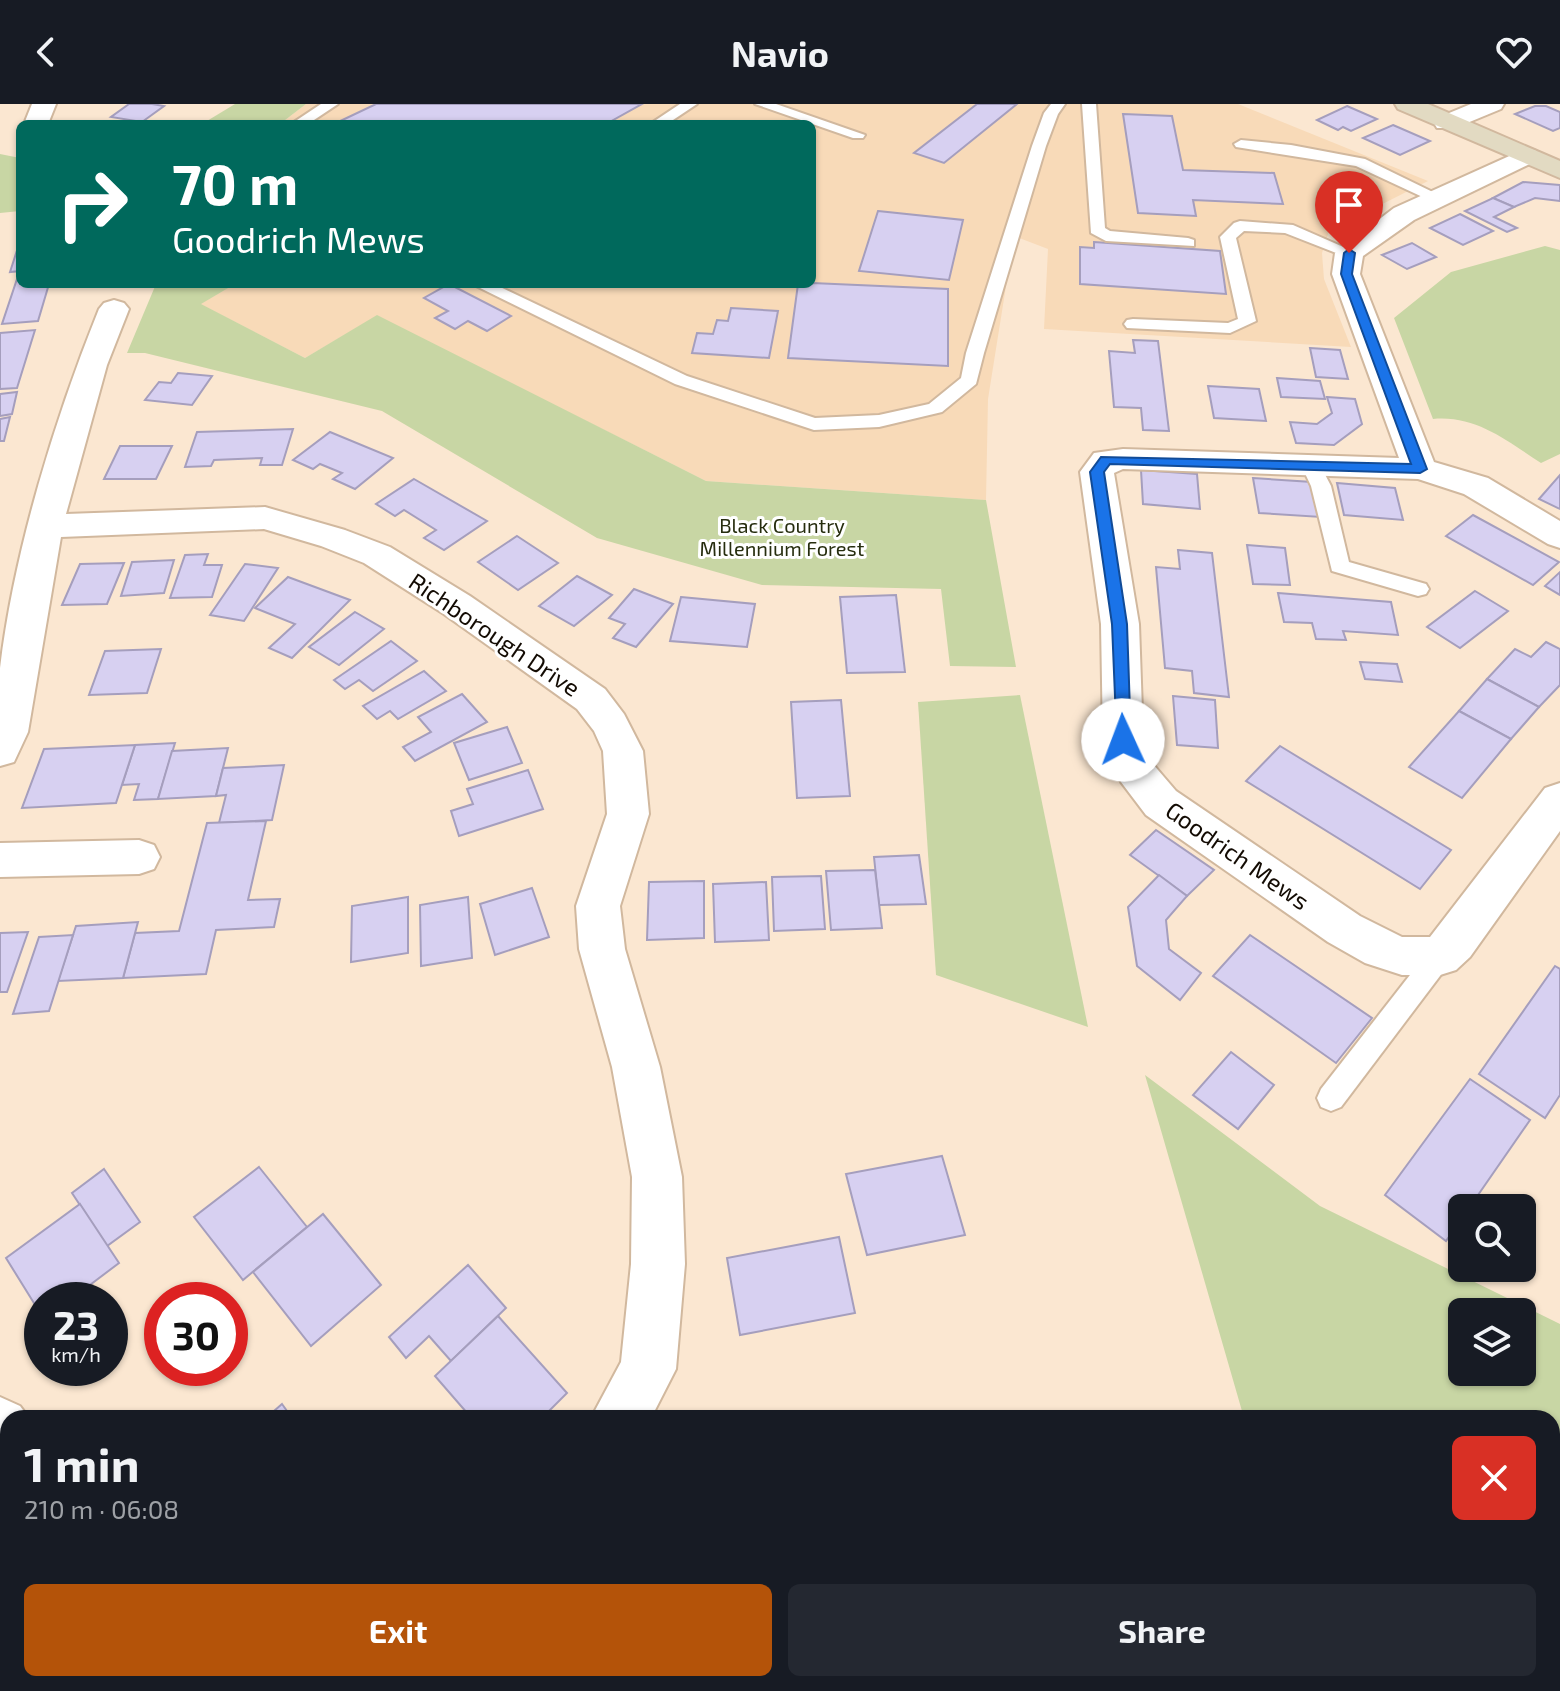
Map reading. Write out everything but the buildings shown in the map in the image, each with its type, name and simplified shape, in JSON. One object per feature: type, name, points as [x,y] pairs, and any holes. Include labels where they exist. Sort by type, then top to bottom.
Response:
[{"type":"main road","points":[[1407,104],[1560,170]]},
{"type":"street","points":[[1446,123],[1492,104]]},
{"type":"street","points":[[1420,469],[1346,274],[1349,253],[1404,214],[1435,197],[1527,156]]},
{"type":"street","points":[[0,751],[8,732],[45,526],[88,379],[114,309]]},
{"type":"street","name":"Goodrich Mews","points":[[1440,956],[1402,956],[1381,949],[1331,920],[1161,803],[1135,771],[1123,740],[1120,624],[1097,472],[1106,460],[1123,459],[1420,469],[1476,486],[1560,536]]},
{"type":"street","name":"Richborough Drive","points":[[45,526],[265,518],[333,538],[377,555],[457,605],[591,699],[610,724],[623,751],[628,814],[598,906],[602,949],[636,1067],[657,1177],[658,1264],[648,1369],[625,1410]]},
{"type":"street","points":[[1440,956],[1454,943],[1560,799]]},
{"type":"street","points":[[0,860],[139,857]]},
{"type":"lane","points":[[305,120],[331,104]]},
{"type":"lane","points":[[664,120],[690,104]]},
{"type":"lane","points":[[762,104],[812,120]]},
{"type":"lane","points":[[488,288],[681,380],[814,424],[879,421],[935,408],[970,380],[975,353],[1039,146],[1051,113],[1058,104]]},
{"type":"lane","points":[[1089,104],[1097,230],[1106,236],[1188,243]]},
{"type":"lane","points":[[816,121],[858,135]]},
{"type":"lane","points":[[1241,144],[1291,149],[1360,162],[1435,197]]},
{"type":"lane","points":[[1133,324],[1230,328],[1247,321],[1228,237],[1240,226],[1287,228],[1349,253]]},
{"type":"lane","points":[[1311,465],[1321,486],[1339,566],[1418,589]]},
{"type":"lane","points":[[1331,1098],[1440,956]]},
{"type":"shaded area","points":[[306,104],[1238,104],[1428,181],[1329,231],[1322,253],[1324,279],[1351,347],[1044,329],[1048,249],[1014,236],[988,399],[986,500],[706,481],[377,316],[305,358],[200,304],[228,288],[816,288],[816,120],[285,120]]},
{"type":"green space","points":[[235,104],[306,104],[285,120],[209,120]]},
{"type":"green space","points":[[0,154],[16,157],[16,211],[0,213]]},
{"type":"green space","points":[[1545,246],[1560,250],[1560,454],[1541,463],[1477,425],[1433,419],[1394,318],[1451,272]]},
{"type":"green space","name":"Black Country Millennium Forest","points":[[154,288],[228,288],[201,304],[305,358],[377,315],[706,481],[986,500],[1016,667],[950,666],[941,589],[762,585],[597,538],[382,411],[145,353],[127,353]]},
{"type":"green space","points":[[1020,695],[1088,1027],[936,975],[918,702]]},
{"type":"green space","points":[[1145,1075],[1320,1206],[1448,1269],[1448,1282],[1475,1282],[1507,1298],[1448,1298],[1448,1386],[1536,1386],[1536,1312],[1560,1324],[1560,1410],[1242,1410]]},
{"type":"route","points":[[1123,740],[1120,624],[1097,472],[1106,460],[1420,469],[1346,274],[1349,253]]}]
